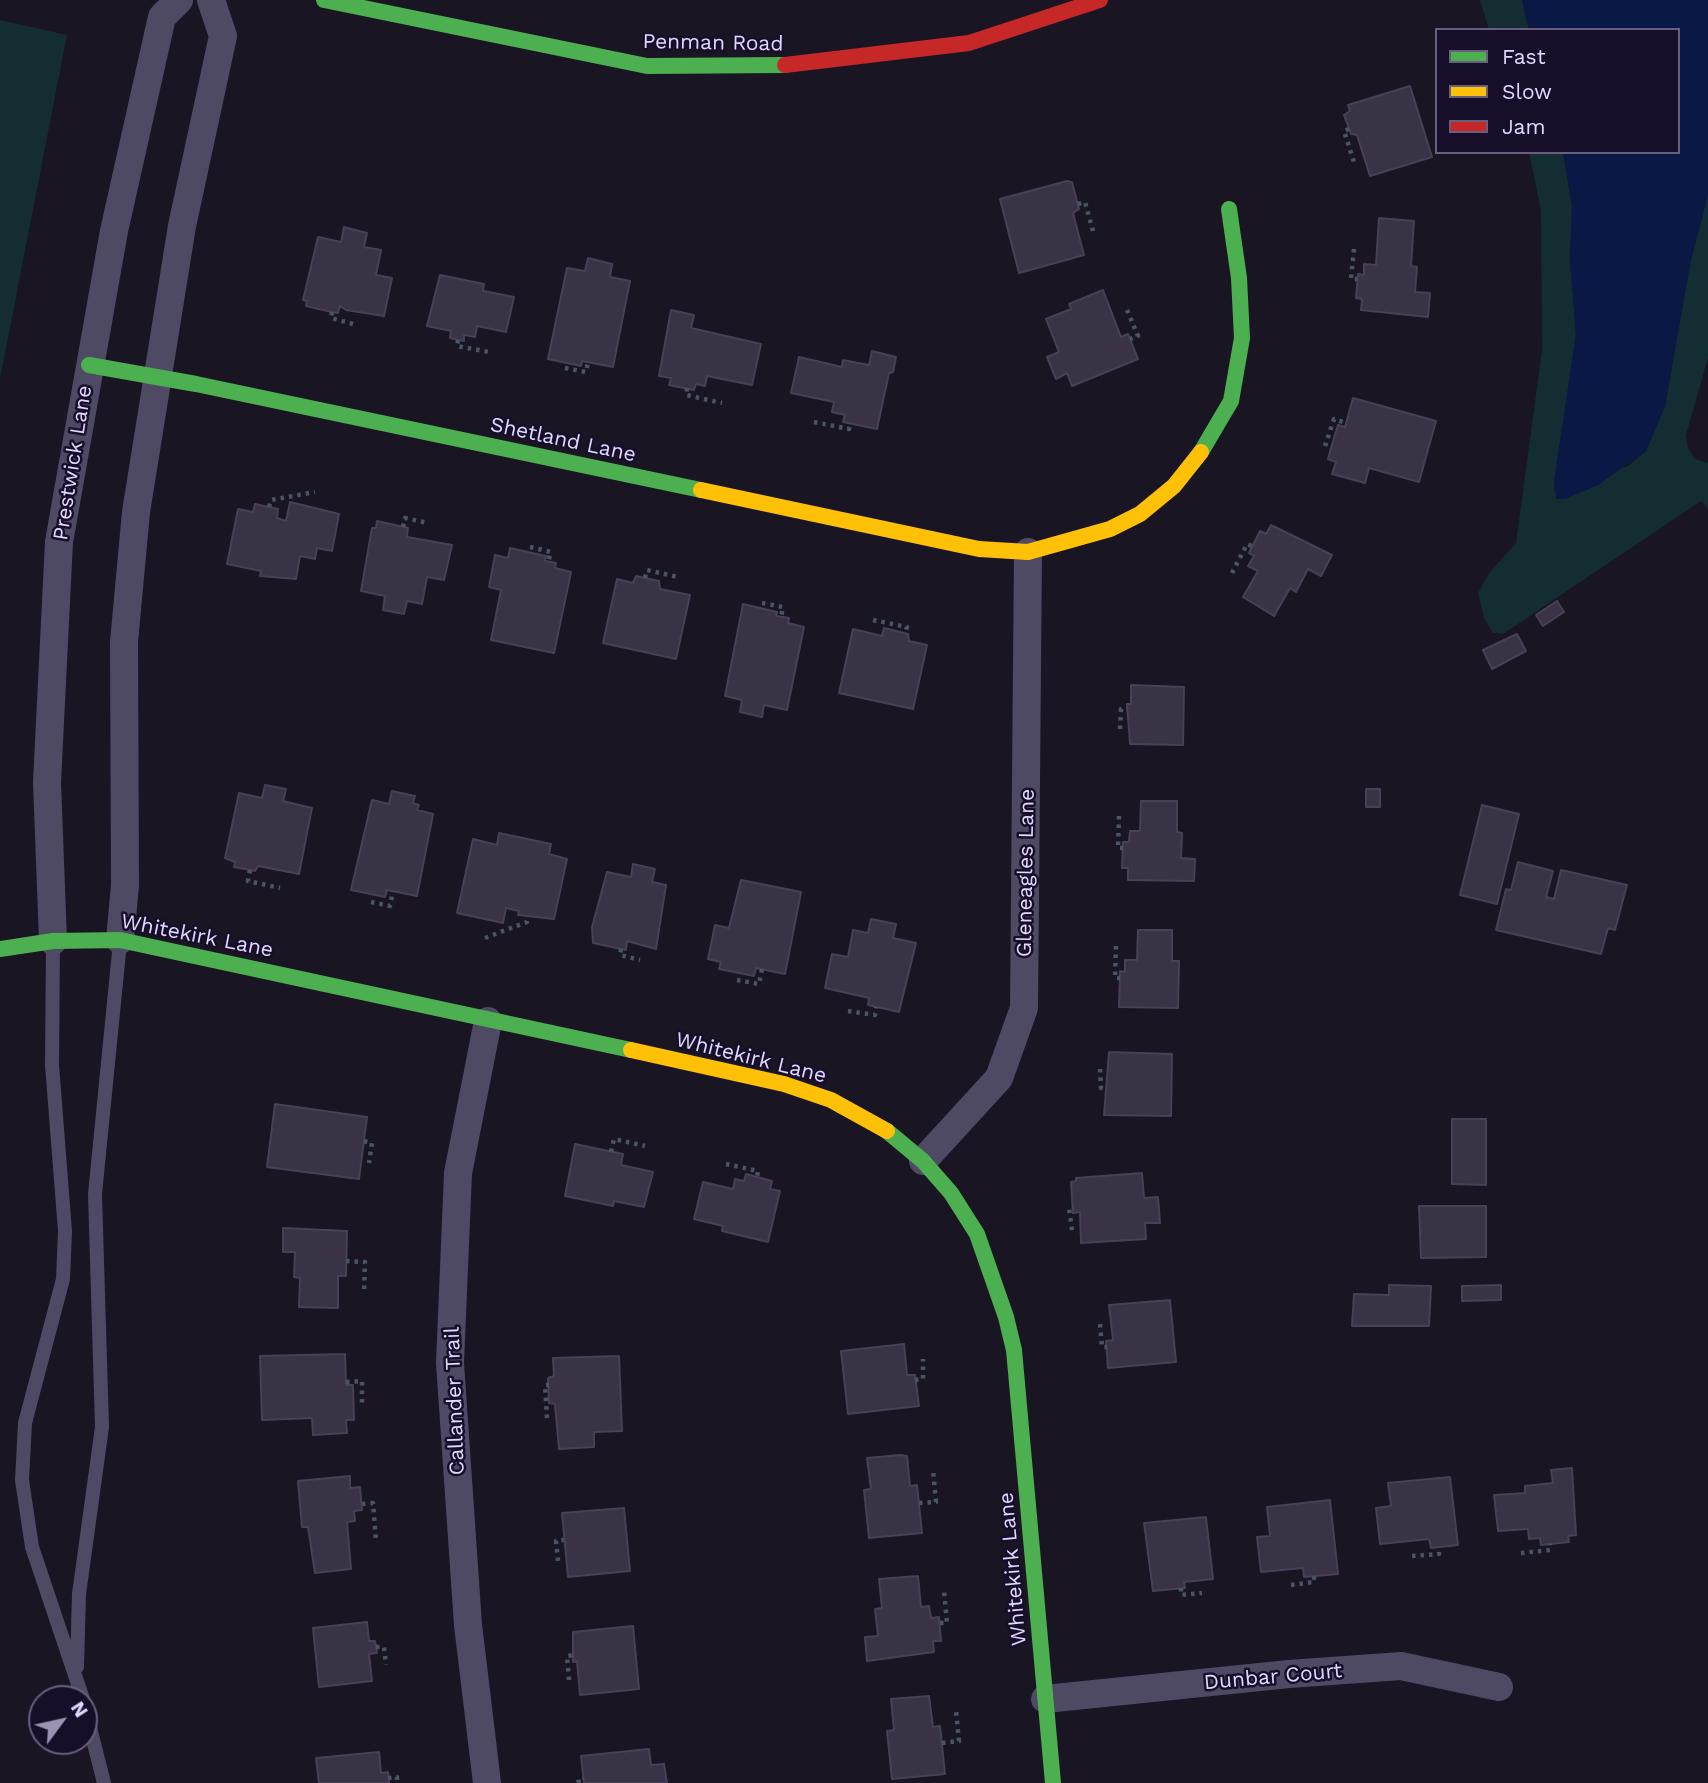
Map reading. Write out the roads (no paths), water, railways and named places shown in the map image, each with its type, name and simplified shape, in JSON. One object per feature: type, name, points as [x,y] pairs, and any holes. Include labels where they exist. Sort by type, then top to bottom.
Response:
[{"type":"street","name":"Prestwick Lane","points":[[53,941],[47,782],[50,669],[60,542],[114,231],[163,17],[179,0]]},
{"type":"street","points":[[120,940],[125,884],[124,642],[136,512],[182,226],[223,36],[211,0]]},
{"type":"street","name":"Penman Road","points":[[324,0],[648,66],[805,65],[969,43],[1100,0]]},
{"type":"street","name":"Shetland Lane","points":[[89,365],[979,549],[1028,552],[1110,529],[1140,514],[1174,486],[1206,446],[1231,401],[1242,338],[1239,278],[1229,209]]},
{"type":"street","name":"Gleneagles Lane","points":[[923,1161],[999,1078],[1024,1008],[1028,552]]},
{"type":"street","name":"Whitekirk Lane","points":[[0,949],[53,941],[120,940],[784,1084],[831,1100],[867,1118],[923,1161],[951,1193],[977,1234],[994,1276],[1014,1350],[1053,1783]]},
{"type":"street","name":"Callander Trail","points":[[487,1783],[468,1625],[450,1363],[458,1173],[488,1021]]},
{"type":"street","name":"Dunbar Court","points":[[1045,1699],[1401,1666],[1499,1687]]},
{"type":"lane","points":[[77,1676],[79,1594],[102,1427],[95,1194],[120,940]]},
{"type":"lane","points":[[53,941],[52,1065],[65,1231],[63,1279],[24,1423],[22,1480],[32,1547],[79,1685]]},
{"type":"lane","points":[[97,1755],[104,1783]]},
{"type":"water","points":[[1522,0],[1708,0],[1708,194],[1690,264],[1665,406],[1646,451],[1598,485],[1565,499],[1556,499],[1554,481],[1576,334],[1570,260],[1572,206],[1563,154],[1680,154],[1680,28],[1529,28]]}]
